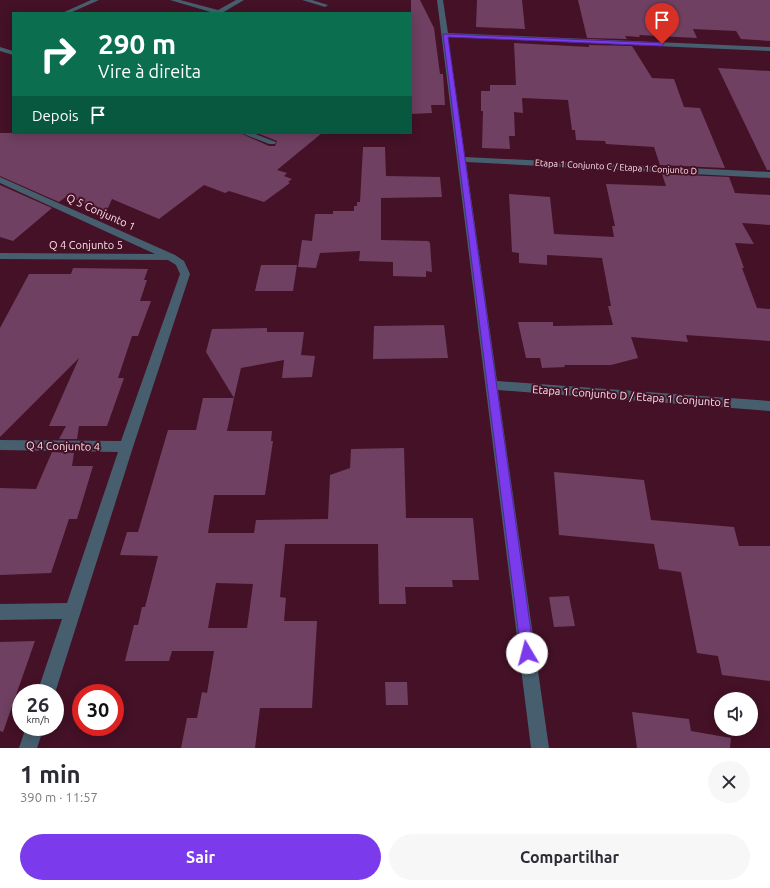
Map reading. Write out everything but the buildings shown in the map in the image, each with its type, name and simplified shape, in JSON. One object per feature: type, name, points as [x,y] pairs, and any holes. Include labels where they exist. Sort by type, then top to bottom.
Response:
[{"type":"street","points":[[67,12],[96,0]]},
{"type":"street","points":[[173,0],[218,12],[241,0]]},
{"type":"street","points":[[305,0],[325,5]]},
{"type":"street","points":[[440,0],[540,748]]},
{"type":"street","points":[[445,35],[770,49]]},
{"type":"street","points":[[0,49],[12,53]]},
{"type":"street","points":[[248,134],[272,142]]},
{"type":"street","name":"Etapa 1 Conjunto C / Etapa 1 Conjunto D","points":[[462,159],[770,175]]},
{"type":"street","name":"Q 5 Conjunto 1","points":[[0,180],[171,257],[180,263],[185,274],[126,447]]},
{"type":"street","name":"Q 4 Conjunto 5","points":[[0,256],[171,257]]},
{"type":"street","name":"Etapa 1 Conjunto D / Etapa 1 Conjunto E","points":[[491,385],[770,406]]},
{"type":"street","name":"Q 4 Conjunto 4","points":[[0,445],[126,447]]},
{"type":"street","points":[[49,684],[126,447]]},
{"type":"street","points":[[0,612],[72,611]]},
{"type":"street","points":[[28,748],[32,736]]},
{"type":"route","points":[[527,653],[445,35],[662,44]]}]
